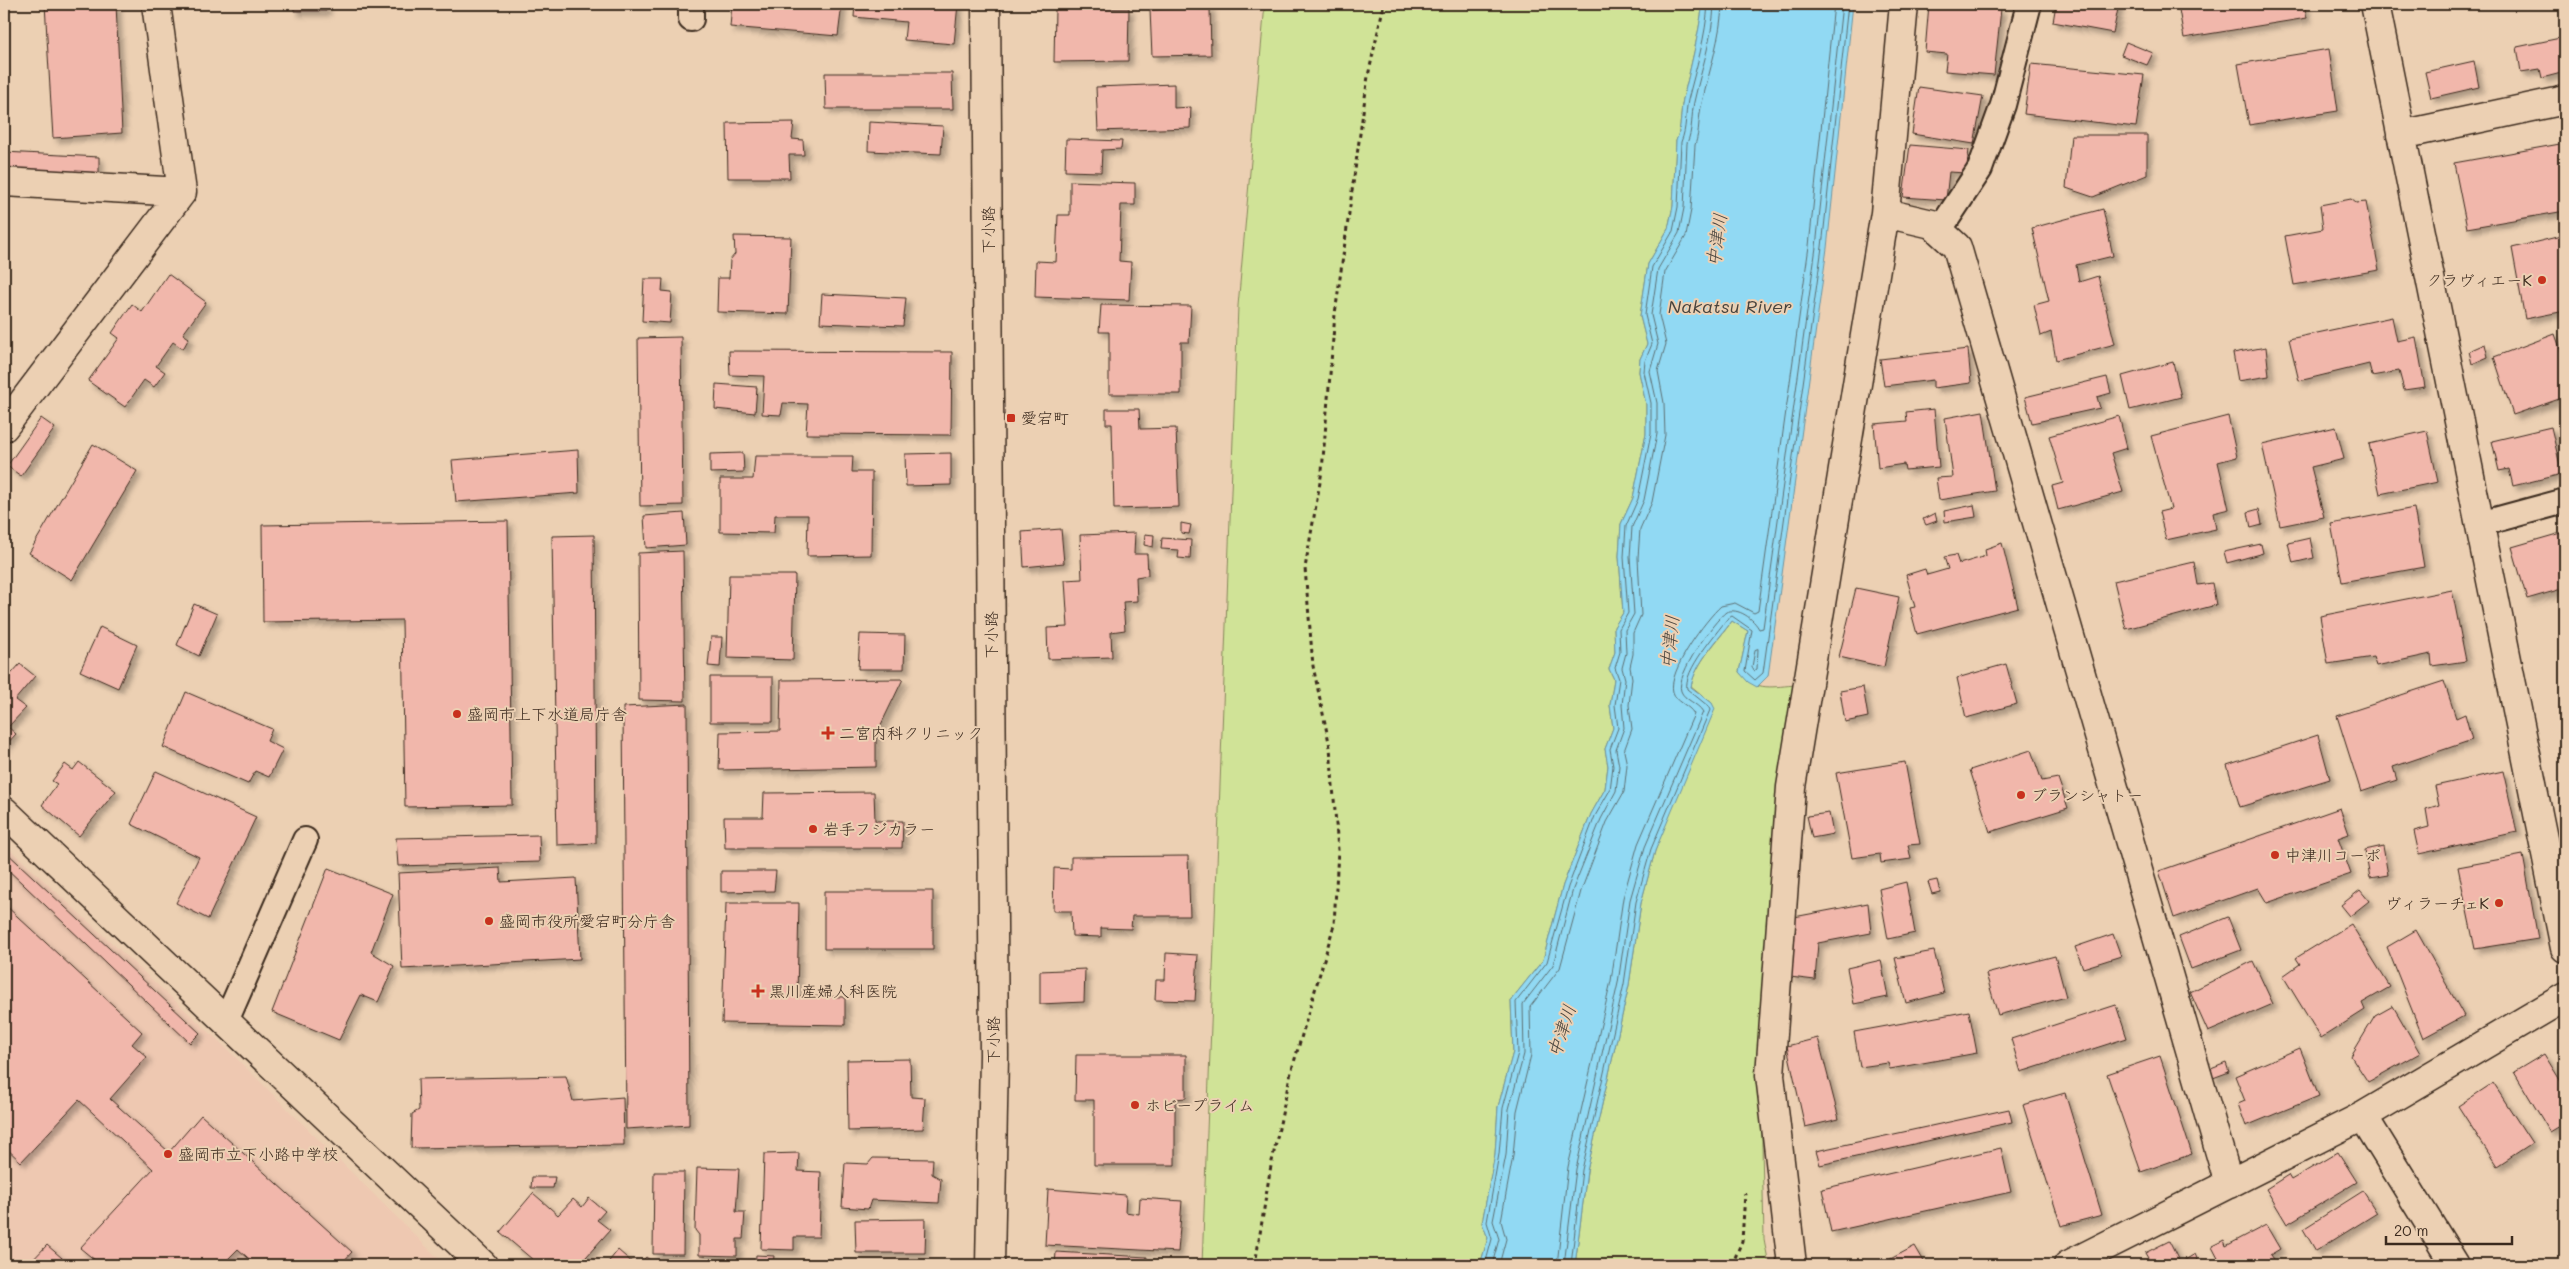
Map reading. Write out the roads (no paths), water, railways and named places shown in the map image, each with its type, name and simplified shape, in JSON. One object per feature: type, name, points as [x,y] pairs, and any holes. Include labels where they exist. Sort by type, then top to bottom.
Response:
[{"type":"street","points":[[4,427],[182,192],[156,4]]},
{"type":"street","name":"下小路","points":[[986,4],[994,1055],[990,1265]]},
{"type":"street","points":[[1792,1265],[1770,1075],[1791,787],[1885,213],[1904,4]]},
{"type":"street","points":[[2375,4],[2565,948]]},
{"type":"street","points":[[2401,136],[2565,100]]},
{"type":"street","points":[[4,182],[182,192]]},
{"type":"street","points":[[1885,213],[1932,224],[1957,247],[2229,1184]]},
{"type":"street","points":[[4,811],[483,1265]]},
{"type":"street","points":[[2068,1265],[2362,1116],[2565,997]]},
{"type":"street","points":[[2362,1116],[2455,1265]]},
{"type":"lane","points":[[1939,231],[1980,169],[2002,105],[2030,4]]},
{"type":"lane","points":[[2480,524],[2565,501]]},
{"type":"lane","points":[[226,1021],[305,840]]},
{"type":"water","name":"Nakatsu River","points":[[1703,4],[1853,4],[1827,248],[1768,676],[1757,687],[1748,682],[1739,672],[1748,631],[1732,621],[1708,652],[1693,678],[1691,687],[1712,703],[1715,709],[1655,851],[1641,903],[1629,985],[1587,1171],[1575,1265],[1480,1265],[1488,1238],[1482,1223],[1495,1154],[1498,1107],[1513,1052],[1511,1000],[1543,960],[1563,885],[1591,814],[1605,789],[1608,766],[1605,749],[1613,728],[1610,705],[1614,679],[1609,669],[1615,652],[1614,627],[1623,613],[1619,556],[1621,524],[1633,498],[1646,434],[1646,404],[1639,372],[1640,359],[1647,344],[1640,316],[1648,264],[1668,229],[1673,206],[1676,141]]},
{"type":"place","name":"クラヴィエーK","points":[[2542,280]]},
{"type":"place","name":"愛宕町","points":[[1011,418]]},
{"type":"place","name":"盛岡市上下水道局庁舎","points":[[457,714]]},
{"type":"place","name":"二宮内科クリニック","points":[[828,733]]},
{"type":"place","name":"ブランシャトー","points":[[2021,795]]},
{"type":"place","name":"岩手フジカラー","points":[[813,829]]},
{"type":"place","name":"中津川コーポ","points":[[2275,855]]},
{"type":"place","name":"ヴィラーチェK","points":[[2499,903]]},
{"type":"place","name":"盛岡市役所愛宕町分庁舎","points":[[489,921]]},
{"type":"place","name":"黒川産婦人科医院","points":[[758,991]]},
{"type":"place","name":"ホビープライム","points":[[1135,1105]]},
{"type":"place","name":"盛岡市立下小路中学校","points":[[168,1154]]},
{"type":"water label","name":"中津川","points":[[1717,240]]},
{"type":"water label","name":"中津川","points":[[1670,642]]},
{"type":"water label","name":"中津川","points":[[1562,1031]]}]
